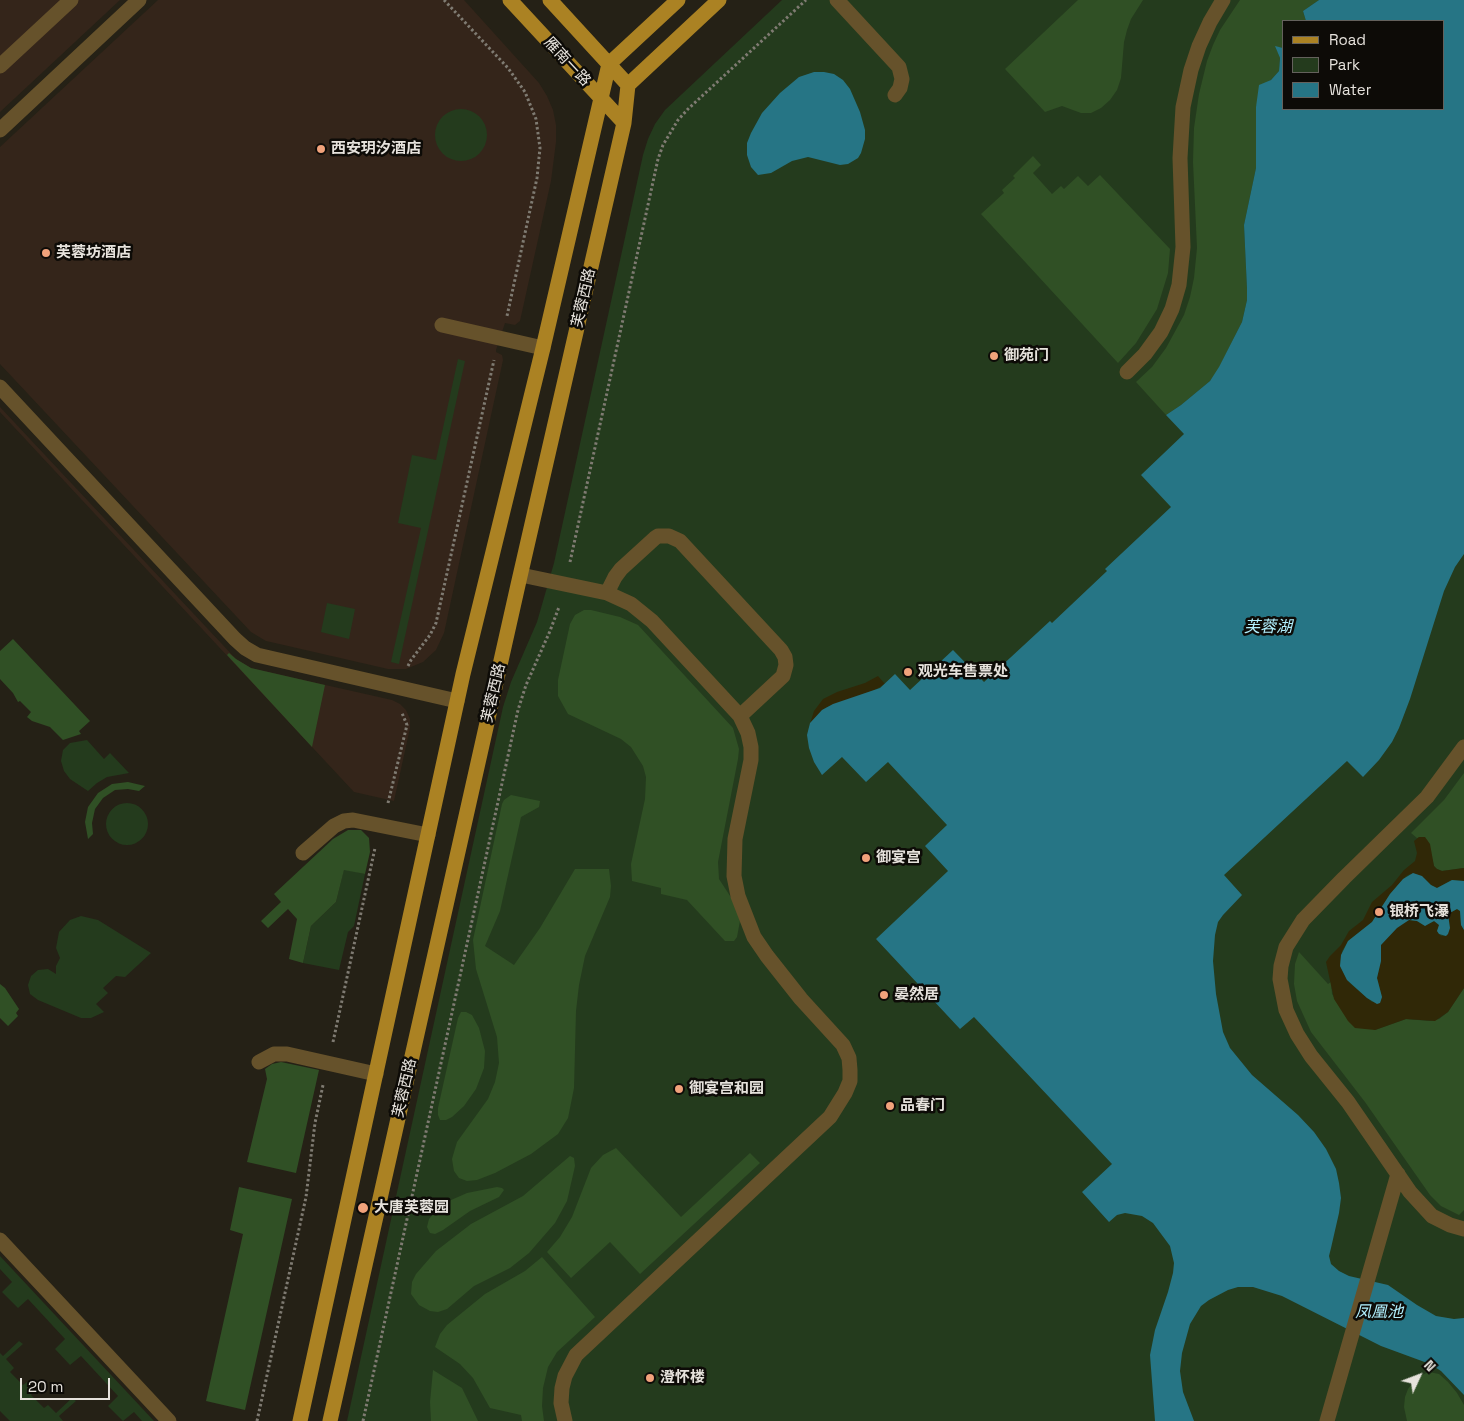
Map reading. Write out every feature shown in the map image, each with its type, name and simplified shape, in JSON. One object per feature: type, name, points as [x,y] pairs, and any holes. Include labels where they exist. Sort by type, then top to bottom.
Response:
[{"type":"main road","name":"雁南一路","points":[[510,0],[624,123]]},
{"type":"main road","name":"雁南一路","points":[[550,0],[628,85]]},
{"type":"main road","points":[[609,64],[678,0]]},
{"type":"main road","points":[[628,85],[719,0]]},
{"type":"main road","name":"芙蓉西路","points":[[300,1421],[457,700],[543,348],[609,64]]},
{"type":"main road","name":"芙蓉西路","points":[[330,1421],[624,123],[628,85]]},
{"type":"street","points":[[0,66],[71,0]]},
{"type":"street","points":[[0,130],[139,0]]},
{"type":"street","points":[[837,0],[899,67],[902,79],[896,95]]},
{"type":"street","points":[[1127,372],[1145,354],[1161,332],[1172,309],[1177,291],[1183,247],[1180,158],[1183,107],[1191,70],[1199,46],[1210,22],[1224,0]]},
{"type":"street","points":[[442,325],[543,348]]},
{"type":"street","points":[[0,387],[245,648],[257,655],[457,700]]},
{"type":"street","points":[[606,593],[621,569],[655,538],[658,536],[669,536],[680,542],[785,657],[786,665],[783,676],[740,716]]},
{"type":"street","points":[[521,575],[606,593],[625,601],[642,612],[740,716],[748,733],[751,760],[735,839],[734,876],[738,896],[754,937],[767,956],[801,999],[843,1045],[849,1058],[850,1081],[840,1104],[830,1117],[576,1355],[564,1376],[561,1403],[565,1421]]},
{"type":"street","points":[[1464,747],[1440,782],[1427,797],[1303,920],[1289,942],[1281,966],[1283,998],[1294,1028],[1311,1056],[1348,1102],[1418,1202],[1432,1216],[1450,1225],[1464,1229]]},
{"type":"street","points":[[303,853],[334,826],[344,821],[353,820],[428,835]]},
{"type":"street","points":[[260,1062],[272,1055],[287,1054],[376,1074]]},
{"type":"street","points":[[1327,1421],[1398,1174]]},
{"type":"street","points":[[0,1240],[169,1421]]},
{"type":"path","points":[[444,0],[508,68],[525,92],[536,119],[540,148],[537,178],[505,320]]},
{"type":"path","points":[[363,1421],[518,710],[526,685],[554,623],[565,584],[662,145],[678,120],[688,109],[806,0]]},
{"type":"path","points":[[407,669],[411,660],[430,636],[436,623],[494,358]]},
{"type":"shaded area","points":[[0,0],[120,0],[0,112]]},
{"type":"shaded area","points":[[158,0],[464,0],[539,83],[553,110],[556,125],[556,142],[551,181],[520,321],[515,325],[505,323],[496,350],[496,352],[502,355],[503,360],[444,633],[436,650],[423,662],[406,669],[388,669],[266,641],[251,632],[0,364],[0,147]]},
{"type":"shaded area","points":[[0,407],[236,659],[251,668],[392,700],[406,710],[410,719],[410,728],[394,801],[354,792],[0,412]]},
{"type":"green space","name":"大唐芙蓉园","points":[[782,0],[1464,0],[1464,1421],[347,1421],[503,707],[511,682],[537,622],[554,563],[643,155],[655,124],[665,110]]},
{"type":"green space","points":[[1078,0],[1143,0],[1131,19],[1127,30],[1121,78],[1117,90],[1110,100],[1101,108],[1091,113],[1081,113],[1062,106],[1045,112],[1005,69]]},
{"type":"green space","points":[[1240,0],[1319,0],[1303,11],[1306,20],[1282,20],[1282,48],[1276,47],[1280,58],[1279,71],[1266,83],[1256,107],[1256,168],[1244,225],[1247,300],[1242,322],[1217,372],[1210,381],[1166,415],[1136,382],[1152,367],[1166,348],[1184,315],[1190,297],[1197,248],[1193,162],[1194,128],[1199,94],[1207,61],[1220,30]]},
{"type":"green space","points":[[456,109],[466,109],[480,116],[487,130],[487,140],[480,154],[466,161],[456,161],[446,157],[439,150],[435,140],[435,130],[439,120],[446,113]]},
{"type":"green space","points":[[1033,156],[1041,165],[1033,173],[1052,194],[1061,186],[1064,189],[1078,176],[1088,186],[1100,175],[1170,249],[1168,273],[1157,309],[1136,343],[1118,363],[981,214],[1004,193],[1002,190],[1015,178],[1013,176]]},
{"type":"green space","points":[[458,359],[465,361],[399,664],[391,662],[421,528],[398,523],[412,455],[436,460]]},
{"type":"green space","points":[[327,603],[355,609],[349,639],[321,632]]},
{"type":"green space","points":[[584,610],[620,617],[638,625],[733,728],[739,749],[738,759],[718,862],[719,879],[734,902],[740,921],[737,937],[734,941],[725,941],[687,900],[661,894],[661,888],[632,881],[631,864],[645,799],[646,777],[643,766],[631,747],[621,739],[568,714],[558,696],[558,680],[570,624],[575,615]]},
{"type":"green space","points":[[13,639],[90,721],[79,731],[81,734],[63,740],[50,727],[32,721],[27,717],[31,712],[20,701],[18,702],[13,693],[0,679],[0,651]]},
{"type":"green space","points":[[229,653],[251,668],[325,685],[312,747],[227,655]]},
{"type":"green space","points":[[87,740],[104,759],[110,753],[129,773],[107,777],[88,791],[70,779],[64,771],[61,761],[63,750],[70,743]]},
{"type":"green space","points":[[1464,773],[1464,868],[1442,871],[1434,866],[1427,840],[1421,837],[1417,838],[1411,833],[1444,800]]},
{"type":"green space","points":[[128,782],[145,786],[139,791],[128,789],[115,790],[103,798],[95,809],[92,823],[93,834],[88,839],[85,822],[88,807],[98,793],[112,784]]},
{"type":"green space","points":[[511,795],[540,801],[539,807],[521,817],[500,911],[485,946],[514,965],[540,928],[575,869],[609,869],[610,897],[585,956],[579,985],[576,1011],[574,1088],[568,1118],[558,1134],[531,1154],[495,1173],[477,1180],[467,1181],[459,1178],[454,1171],[452,1159],[457,1142],[488,1099],[495,1082],[499,1063],[497,1037],[476,969],[473,940],[502,804]]},
{"type":"green space","points":[[131,803],[139,806],[145,812],[148,824],[145,836],[139,842],[123,845],[115,842],[109,836],[106,820],[109,812],[115,806]]},
{"type":"green space","points":[[348,830],[361,830],[369,838],[370,852],[365,874],[344,870],[336,902],[311,926],[303,963],[289,959],[297,919],[288,909],[268,928],[261,921],[281,902],[274,894],[333,839]]},
{"type":"green space","points":[[344,869],[365,874],[354,926],[348,932],[339,970],[303,963],[311,926],[336,902]]},
{"type":"green space","points":[[81,916],[98,920],[151,953],[125,977],[116,976],[103,988],[108,993],[96,1004],[104,1012],[91,1018],[81,1018],[38,1000],[30,994],[28,985],[31,976],[38,970],[48,969],[56,974],[56,966],[60,958],[56,948],[59,932],[70,920]]},
{"type":"green space","points":[[1299,952],[1328,984],[1331,982],[1332,994],[1339,1005],[1375,1030],[1406,1019],[1430,1021],[1439,1019],[1448,1012],[1464,988],[1464,1210],[1459,1215],[1441,1206],[1430,1195],[1365,1102],[1311,1032],[1297,1001],[1294,984],[1295,964]]},
{"type":"green space","points":[[0,984],[5,988],[19,1009],[16,1013],[18,1016],[8,1026],[0,1018]]},
{"type":"green space","points":[[461,1012],[472,1015],[479,1028],[485,1051],[484,1068],[476,1089],[464,1106],[452,1117],[440,1120],[438,1108],[458,1018]]},
{"type":"green space","points":[[281,1062],[319,1070],[296,1173],[247,1162],[267,1079],[265,1069],[272,1064]]},
{"type":"green space","points":[[616,1148],[681,1217],[750,1153],[760,1163],[640,1274],[610,1242],[571,1278],[547,1252],[560,1237],[572,1217],[591,1168],[603,1155]]},
{"type":"green space","points":[[570,1156],[574,1158],[575,1166],[567,1201],[555,1223],[529,1253],[510,1268],[474,1286],[447,1309],[438,1312],[430,1311],[419,1305],[411,1294],[412,1282],[416,1274],[436,1251],[471,1224],[523,1196]]},
{"type":"green space","points":[[239,1187],[292,1199],[245,1410],[206,1401],[243,1234],[230,1230]]},
{"type":"green space","points":[[497,1187],[504,1190],[499,1197],[470,1211],[443,1230],[435,1234],[430,1233],[427,1227],[429,1219],[442,1204],[467,1193]]},
{"type":"green space","points":[[0,1256],[154,1421],[142,1421],[134,1412],[123,1421],[108,1406],[118,1396],[81,1356],[70,1365],[55,1349],[65,1339],[28,1299],[18,1308],[2,1292],[12,1282],[0,1269]]},
{"type":"green space","points":[[542,1257],[595,1317],[557,1352],[548,1367],[543,1388],[542,1406],[544,1421],[522,1421],[521,1415],[490,1408],[473,1378],[460,1364],[435,1347],[440,1334],[447,1325],[485,1294],[525,1271]]},
{"type":"green space","points":[[19,1341],[23,1344],[6,1359],[14,1368],[10,1372],[23,1385],[27,1382],[35,1391],[31,1395],[44,1408],[48,1405],[56,1413],[72,1398],[76,1401],[59,1416],[63,1421],[10,1421],[0,1411],[0,1353],[3,1356]]},
{"type":"green space","points":[[433,1370],[462,1388],[478,1421],[431,1421],[430,1402]]},
{"type":"green space","points":[[1429,1372],[1439,1374],[1457,1393],[1464,1405],[1464,1421],[1407,1421],[1404,1407],[1408,1389],[1417,1377]]},
{"type":"sand","points":[[878,676],[885,684],[871,692],[827,707],[822,710],[809,727],[814,711],[823,699]]},
{"type":"sand","points":[[1419,837],[1425,837],[1430,844],[1434,866],[1437,869],[1442,871],[1464,868],[1464,881],[1452,880],[1437,888],[1424,878],[1410,874],[1406,876],[1390,894],[1372,922],[1348,941],[1342,951],[1340,966],[1347,980],[1353,986],[1372,1002],[1380,1003],[1382,997],[1377,978],[1381,961],[1381,945],[1384,940],[1401,924],[1409,920],[1417,921],[1423,925],[1436,921],[1439,925],[1437,931],[1441,936],[1446,936],[1448,914],[1457,909],[1460,911],[1461,925],[1464,930],[1464,988],[1448,1012],[1435,1021],[1406,1019],[1375,1030],[1355,1028],[1348,1021],[1334,999],[1326,962],[1341,945],[1349,931],[1363,920],[1372,902],[1415,861],[1417,853],[1414,841]]},
{"type":"water","name":"芙蓉湖","points":[[1319,0],[1464,0],[1464,554],[1455,567],[1444,591],[1399,728],[1379,760],[1363,777],[1347,761],[1224,875],[1242,895],[1218,922],[1213,961],[1216,994],[1223,1032],[1230,1048],[1252,1075],[1298,1115],[1314,1132],[1326,1149],[1336,1169],[1341,1198],[1329,1256],[1331,1264],[1349,1276],[1388,1285],[1436,1316],[1454,1319],[1464,1318],[1464,1395],[1441,1371],[1430,1364],[1381,1346],[1282,1296],[1253,1287],[1238,1287],[1228,1290],[1201,1306],[1190,1324],[1182,1353],[1180,1371],[1183,1392],[1194,1421],[1155,1421],[1150,1355],[1155,1330],[1173,1273],[1174,1263],[1170,1246],[1153,1223],[1142,1216],[1125,1213],[1117,1215],[1109,1222],[1082,1192],[1112,1164],[974,1017],[960,1029],[876,939],[948,871],[925,846],[947,825],[888,762],[866,782],[842,757],[822,775],[814,762],[807,735],[810,723],[822,710],[833,704],[880,688],[895,674],[910,690],[953,650],[984,682],[1050,621],[1052,623],[1107,571],[1105,569],[1171,507],[1141,475],[1184,434],[1166,415],[1210,381],[1242,322],[1247,300],[1244,225],[1256,168],[1256,107],[1259,85],[1271,80],[1279,71],[1280,58],[1275,46],[1282,48],[1282,110],[1444,110],[1444,20],[1306,20],[1303,11]]},
{"type":"water","points":[[814,72],[834,74],[843,80],[850,89],[865,130],[865,139],[861,153],[858,158],[848,164],[840,165],[808,157],[792,161],[771,173],[758,175],[751,167],[747,155],[747,143],[751,133],[762,113],[780,93],[799,77]]},
{"type":"water","points":[[1413,873],[1422,876],[1437,888],[1452,880],[1464,881],[1464,930],[1461,925],[1460,911],[1457,909],[1448,914],[1450,928],[1446,936],[1439,934],[1437,931],[1439,925],[1434,921],[1425,926],[1417,921],[1409,920],[1397,928],[1381,945],[1381,961],[1377,978],[1382,997],[1380,1003],[1377,1004],[1367,998],[1347,980],[1340,966],[1341,955],[1348,941],[1372,922],[1390,894],[1403,879]]},
{"type":"place","name":"西安玥汐酒店","points":[[321,149]]},
{"type":"place","name":"芙蓉坊酒店","points":[[46,253]]},
{"type":"place","name":"御苑门","points":[[994,356]]},
{"type":"place","name":"观光车售票处","points":[[908,672]]},
{"type":"place","name":"御宴宫","points":[[866,858]]},
{"type":"place","name":"银桥飞瀑","points":[[1379,912]]},
{"type":"place","name":"晏然居","points":[[884,995]]},
{"type":"place","name":"御宴宫和园","points":[[679,1089]]},
{"type":"place","name":"品春门","points":[[890,1106]]},
{"type":"place","name":"大唐芙蓉园","points":[[363,1208]]},
{"type":"place","name":"澄怀楼","points":[[650,1378]]},
{"type":"water label","name":"凤凰池","points":[[1379,1313]]}]
